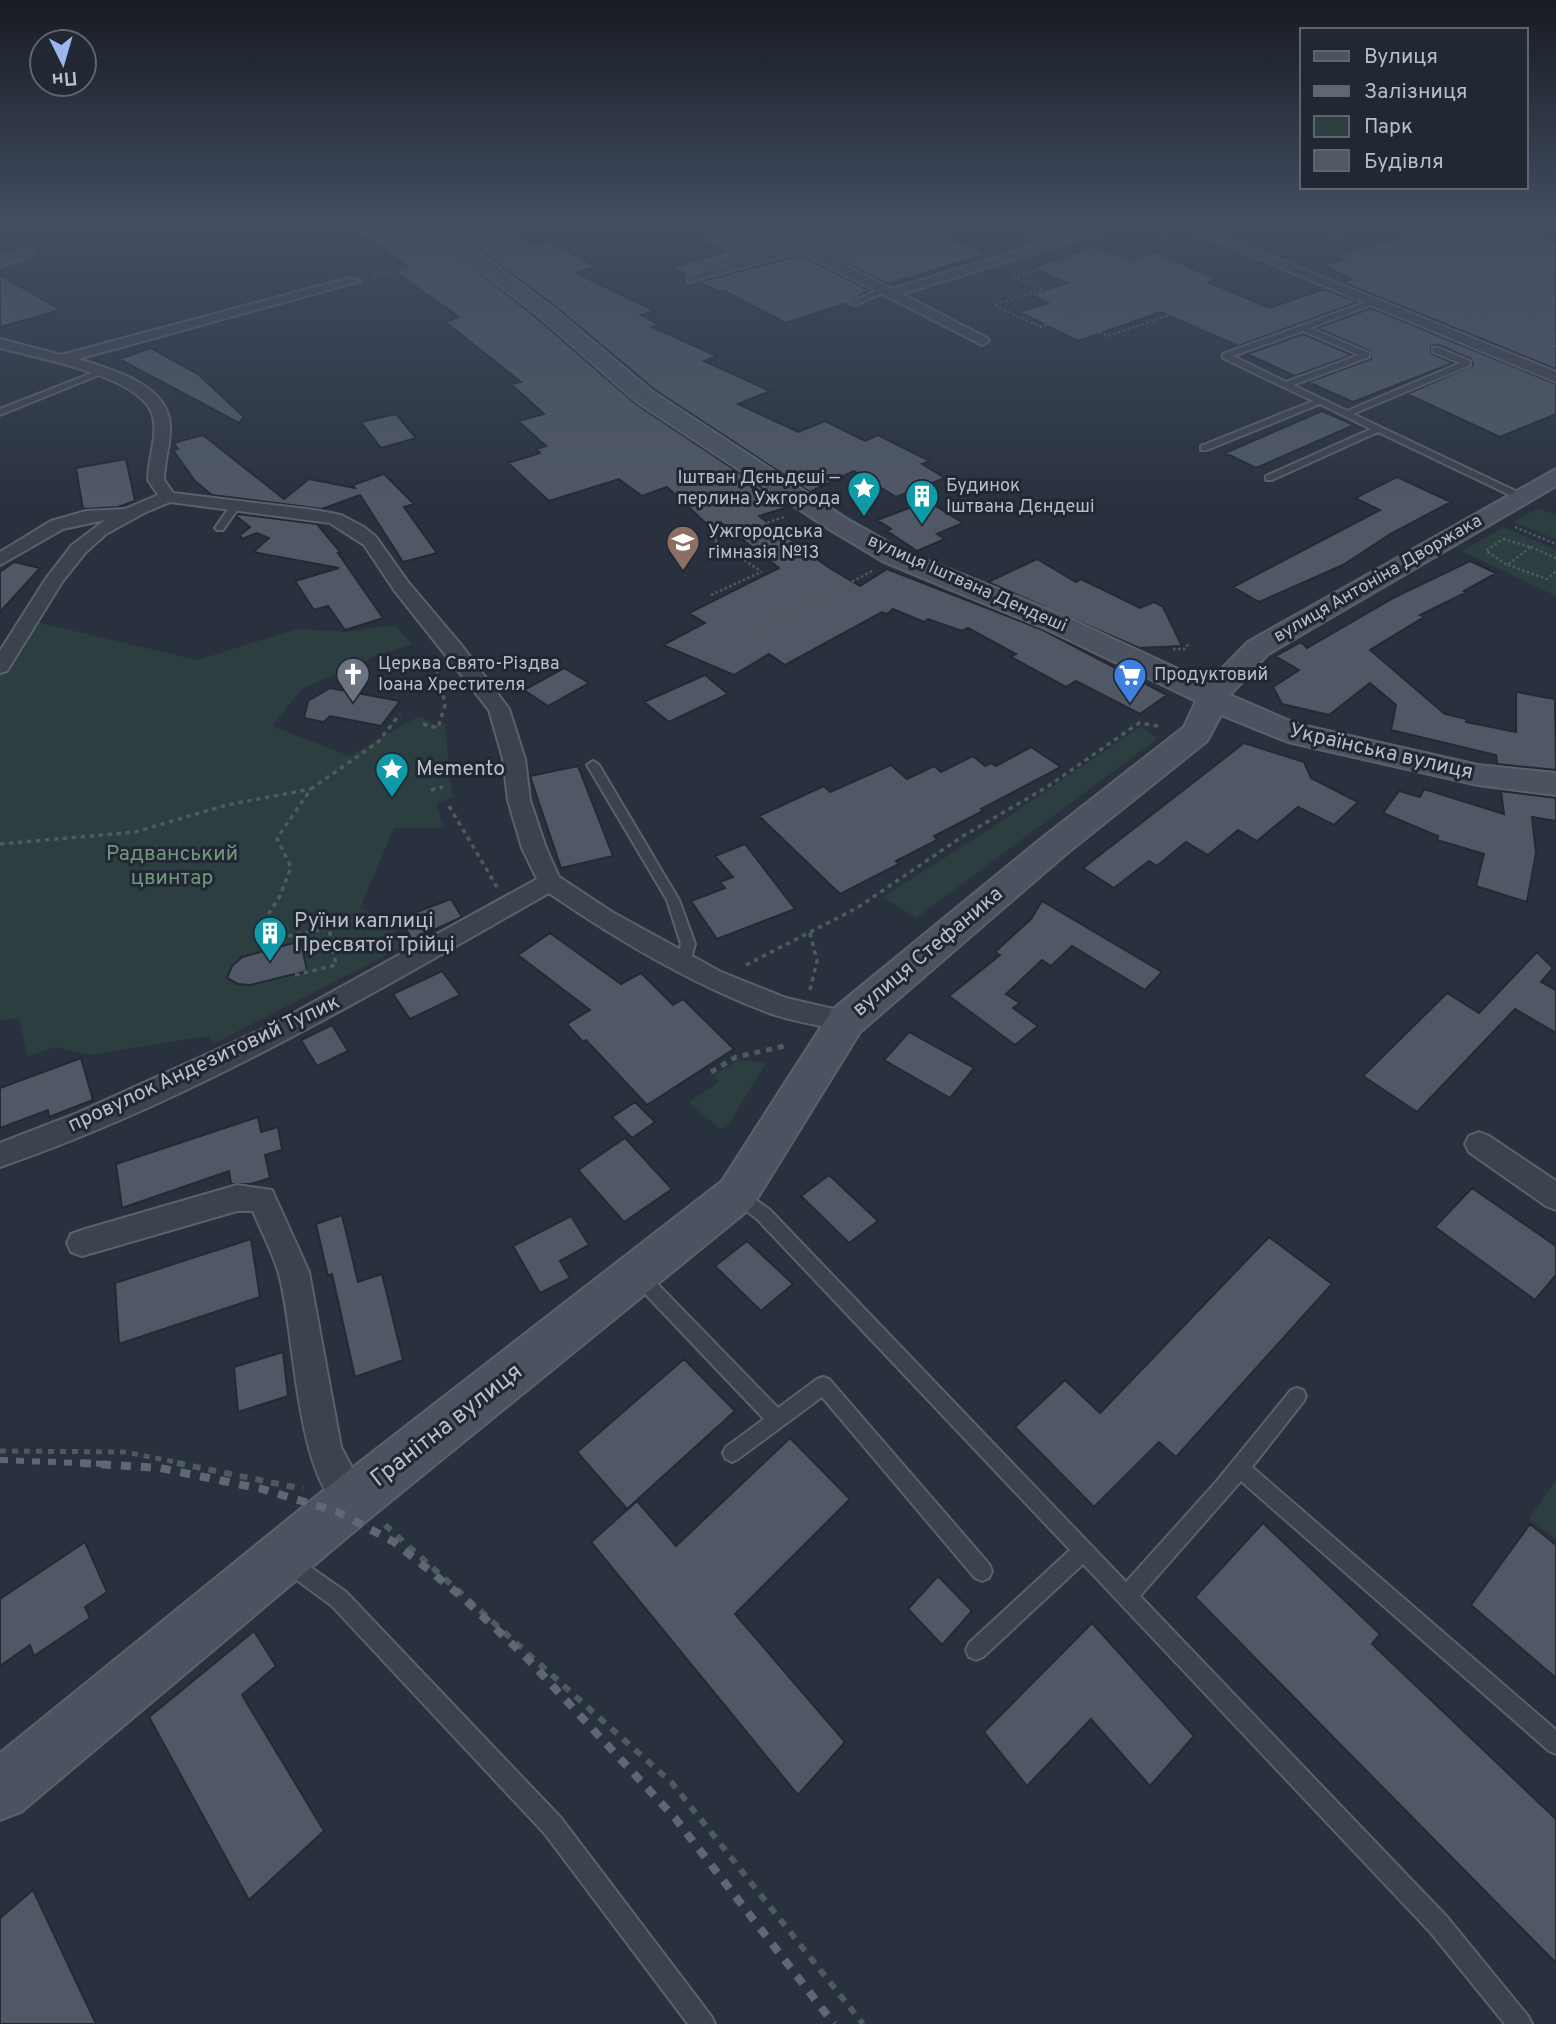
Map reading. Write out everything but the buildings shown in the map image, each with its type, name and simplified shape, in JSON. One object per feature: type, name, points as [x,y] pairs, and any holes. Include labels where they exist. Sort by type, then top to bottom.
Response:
[{"type":"street","points":[[59,360],[210,319]]},
{"type":"street","name":"вулиця Іштвана Дендеші","points":[[555,319],[645,397],[868,542],[933,573],[1076,632],[1213,698]]},
{"type":"street","points":[[941,319],[982,341]]},
{"type":"street","points":[[1417,319],[1556,377]]},
{"type":"street","points":[[0,343],[135,385],[153,400],[160,412],[162,424],[156,480],[168,497]]},
{"type":"street","name":"вулиця Антоніна Дворжака","points":[[1213,698],[1238,666],[1279,635],[1556,476]]},
{"type":"street","points":[[0,667],[79,549],[100,530],[129,514],[168,497],[335,519],[370,541],[401,586],[499,709],[514,758],[519,800],[534,848],[550,882],[683,965],[782,1007],[827,1016]]},
{"type":"street","points":[[0,560],[41,530],[69,519],[129,514]]},
{"type":"street","name":"Українська вулиця","points":[[1213,698],[1263,723],[1303,736],[1478,775],[1556,784]]},
{"type":"street","name":"вулиця Стефаника","points":[[827,1016],[1054,846],[1196,734],[1205,721],[1213,698]]},
{"type":"street","name":"провулок Андезитовий Тупик","points":[[0,1155],[87,1121],[281,1032],[550,882]]},
{"type":"street","name":"Гранітна вулиця","points":[[0,1791],[283,1558],[737,1194],[827,1016]]},
{"type":"street","points":[[1479,1144],[1556,1197]]},
{"type":"street","points":[[82,1243],[237,1198],[262,1199],[293,1272],[325,1452],[349,1505]]},
{"type":"lane","points":[[1327,319],[1226,356],[1521,497]]},
{"type":"lane","points":[[1288,384],[1366,355],[1304,328]]},
{"type":"lane","points":[[1348,413],[1467,363],[1436,350]]},
{"type":"lane","points":[[0,412],[100,373]]},
{"type":"lane","points":[[1204,448],[1322,400]]},
{"type":"lane","points":[[1269,478],[1380,428]]},
{"type":"lane","points":[[220,528],[234,507]]},
{"type":"lane","points":[[593,765],[673,900],[688,944],[683,965]]},
{"type":"lane","points":[[737,1194],[764,1215],[1439,1925],[1520,2024]]},
{"type":"lane","points":[[638,1274],[778,1420]]},
{"type":"lane","points":[[732,1453],[824,1385],[982,1571]]},
{"type":"lane","points":[[1126,1597],[1297,1396]]},
{"type":"lane","points":[[1239,1467],[1556,1744]]},
{"type":"lane","points":[[976,1650],[1083,1551]]},
{"type":"lane","points":[[283,1558],[339,1600],[553,1826],[703,2024]]},
{"type":"path","points":[[1025,319],[1041,327],[1061,319]]},
{"type":"path","points":[[1073,319],[1108,336],[1156,319]]},
{"type":"path","points":[[1488,319],[1556,347]]},
{"type":"path","points":[[1519,319],[1556,334]]},
{"type":"path","points":[[1493,337],[1536,319]]},
{"type":"path","points":[[711,595],[762,572],[715,540],[785,516]]},
{"type":"path","points":[[1509,524],[1556,544]]},
{"type":"path","points":[[1556,558],[1503,539],[1486,551],[1507,565],[1540,579],[1547,579],[1556,571]]},
{"type":"path","points":[[1507,565],[1544,539]]},
{"type":"path","points":[[742,641],[882,566]]},
{"type":"path","points":[[423,724],[438,728],[446,712],[446,698],[434,654],[445,640]]},
{"type":"path","points":[[295,975],[336,965],[329,928],[278,938],[264,921],[280,896],[290,867],[277,838],[311,789],[378,742],[400,713]]},
{"type":"path","points":[[712,979],[758,960],[857,908],[964,836],[1047,787],[1139,723],[1161,727]]},
{"type":"path","points":[[431,790],[443,787]]},
{"type":"path","points":[[0,844],[135,832],[227,805],[311,789]]},
{"type":"path","points":[[449,806],[508,906]]},
{"type":"path","points":[[810,933],[827,1016]]},
{"type":"path","points":[[711,1072],[736,1057],[789,1045]]},
{"type":"path","points":[[0,1451],[126,1452],[349,1505],[672,1783],[863,2024]]},
{"type":"green space","points":[[1538,508],[1556,515],[1556,539],[1513,522]]},
{"type":"green space","points":[[1504,527],[1556,550],[1556,596],[1462,551]]},
{"type":"green space","name":"Радванський цвинтар","points":[[36,622],[197,660],[297,629],[345,632],[395,625],[412,644],[375,656],[302,689],[272,726],[350,756],[419,716],[435,725],[445,725],[452,797],[436,804],[444,828],[394,828],[360,908],[391,923],[402,947],[213,1044],[209,1036],[88,1055],[56,1047],[28,1056],[19,1019],[0,1020],[0,674]]},
{"type":"green space","points":[[1141,726],[1157,739],[916,918],[883,897],[1002,821]]},
{"type":"green space","points":[[739,1060],[766,1063],[728,1126],[720,1129],[689,1102],[719,1082],[713,1075]]},
{"type":"green space","points":[[1556,1480],[1556,1540],[1529,1518]]},
{"type":"railway","points":[[0,1460],[82,1463]]},
{"type":"railway","points":[[82,1463],[107,1464]]},
{"type":"railway","points":[[82,1463],[160,1468],[262,1489],[338,1512],[394,1542],[461,1596],[525,1656],[675,1818],[834,2024]]},
{"type":"place","name":"Іштван Дєньдєші — перлина Ужгорода","points":[[864,518]]},
{"type":"place","name":"Будинок Іштвана Дєндеші","points":[[922,526]]},
{"type":"place","name":"Ужгородська гімназія №13","points":[[683,572]]},
{"type":"place","name":"Церква Свято-Різдва Іоана Хрестителя","points":[[353,704]]},
{"type":"place","name":"Продуктовий","points":[[1130,705]]},
{"type":"place","name":"Memento","points":[[392,799]]},
{"type":"place","name":"Руїни каплиці Пресвятої Трійці","points":[[270,963]]}]
